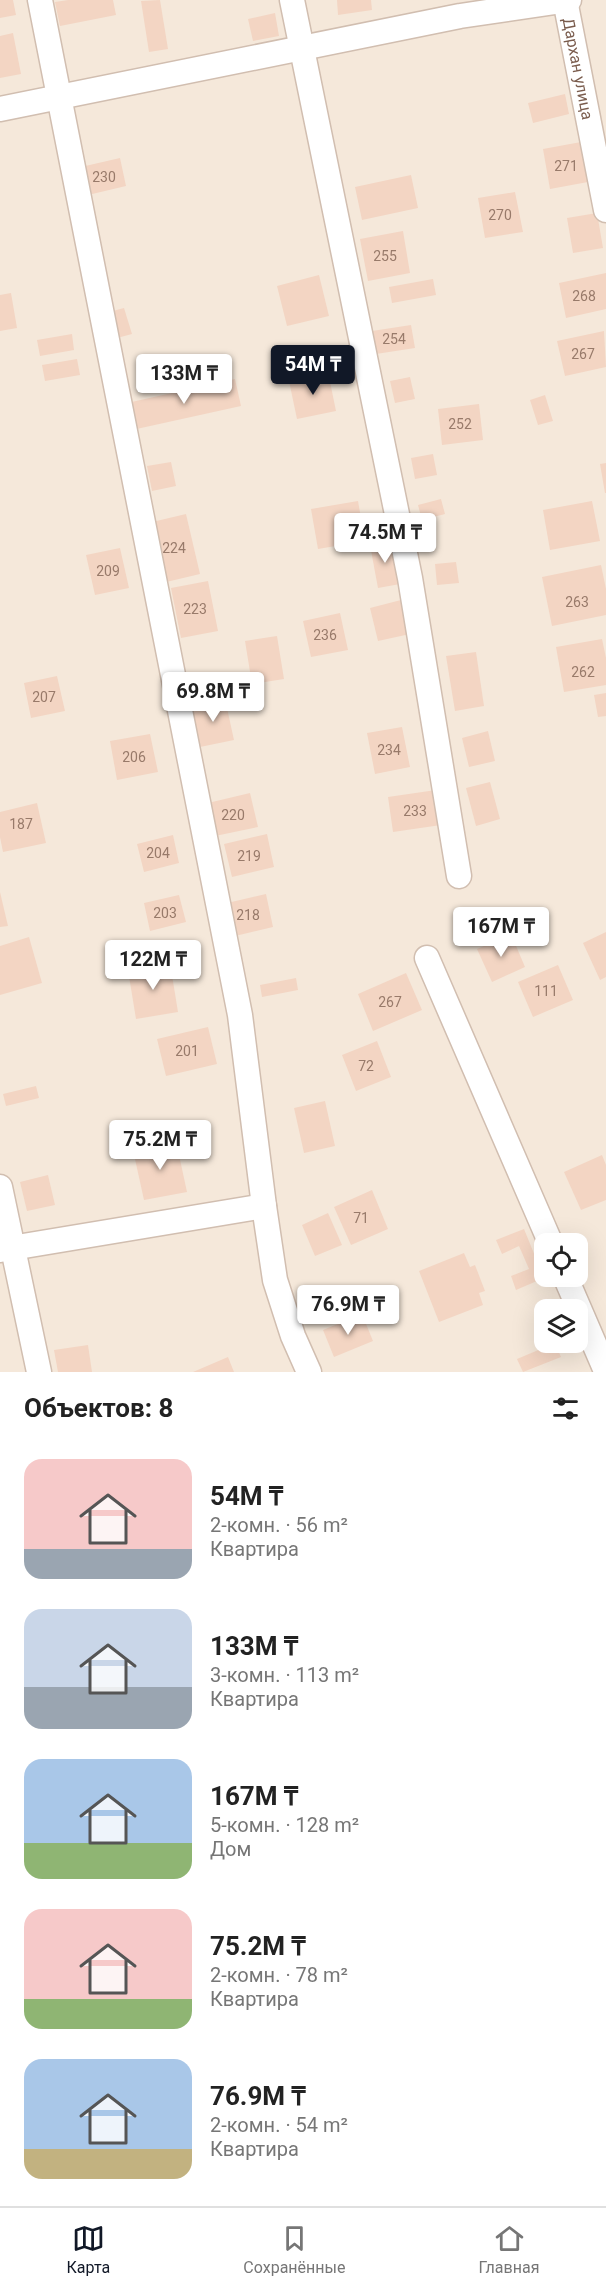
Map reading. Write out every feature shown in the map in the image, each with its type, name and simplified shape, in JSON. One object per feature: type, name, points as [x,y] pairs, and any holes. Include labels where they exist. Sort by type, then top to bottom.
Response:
[{"type":"street","points":[[40,0],[240,1015],[275,1280],[293,1336],[309,1372]]},
{"type":"street","points":[[292,0],[410,578],[459,876]]},
{"type":"street","points":[[0,110],[460,16],[567,0]]},
{"type":"street","name":"Дархан улица","points":[[567,0],[606,210]]},
{"type":"street","points":[[427,958],[546,1233]]},
{"type":"street","points":[[0,1187],[6,1249],[39,1372]]},
{"type":"street","points":[[6,1249],[264,1206]]},
{"type":"street","points":[[570,1287],[606,1371]]},
{"type":"shaded area","points":[[0,0],[606,0],[606,1372],[0,1372]]},
{"type":"building","points":[[0,0],[13,0],[16,15],[0,18]]},
{"type":"building","points":[[113,0],[116,15],[60,26],[55,2]]},
{"type":"building","points":[[160,0],[168,49],[149,52],[141,1]]},
{"type":"building","points":[[337,0],[371,0],[372,10],[338,15]]},
{"type":"building","points":[[275,13],[279,36],[253,41],[248,19]]},
{"type":"building","points":[[13,33],[21,74],[0,78],[0,36]]},
{"type":"building","points":[[565,94],[569,114],[533,123],[528,103]]},
{"type":"building","points":[[581,142],[588,182],[550,189],[543,149]]},
{"type":"building","points":[[120,158],[126,186],[88,195],[81,167]]},
{"type":"building","points":[[411,175],[418,208],[362,220],[355,187]]},
{"type":"building","points":[[515,192],[523,232],[485,238],[478,198]]},
{"type":"building","points":[[597,213],[603,248],[573,253],[567,218]]},
{"type":"building","points":[[403,231],[410,273],[368,281],[360,239]]},
{"type":"building","points":[[606,273],[606,309],[566,318],[559,283]]},
{"type":"building","points":[[319,275],[329,316],[287,326],[277,286]]},
{"type":"building","points":[[433,279],[436,295],[392,303],[389,287]]},
{"type":"building","points":[[11,293],[17,328],[0,331],[0,295]]},
{"type":"building","points":[[124,308],[132,334],[117,338],[109,312]]},
{"type":"building","points":[[411,325],[415,348],[376,354],[372,331]]},
{"type":"building","points":[[604,331],[606,367],[565,376],[557,341]]},
{"type":"building","points":[[72,334],[74,350],[40,356],[37,340]]},
{"type":"building","points":[[77,359],[80,375],[45,381],[42,365]]},
{"type":"building","points":[[328,372],[336,411],[297,419],[289,381]]},
{"type":"building","points":[[410,377],[415,399],[395,403],[390,381]]},
{"type":"building","points":[[235,379],[241,406],[132,430],[127,403]]},
{"type":"building","points":[[545,395],[553,421],[538,425],[530,400]]},
{"type":"building","points":[[479,404],[483,440],[442,445],[438,409]]},
{"type":"building","points":[[433,454],[437,475],[415,479],[411,458]]},
{"type":"building","points":[[171,462],[176,486],[152,491],[147,466]]},
{"type":"building","points":[[606,463],[606,493],[605,493],[600,464]]},
{"type":"building","points":[[441,499],[445,514],[422,520],[418,505]]},
{"type":"building","points":[[358,501],[365,541],[318,549],[311,509]]},
{"type":"building","points":[[592,501],[600,541],[550,550],[543,510]]},
{"type":"building","points":[[186,514],[200,574],[162,583],[148,523]]},
{"type":"building","points":[[393,541],[400,584],[378,588],[370,545]]},
{"type":"building","points":[[120,548],[129,588],[95,595],[86,555]]},
{"type":"building","points":[[456,562],[459,583],[437,585],[435,564]]},
{"type":"building","points":[[601,565],[606,589],[606,615],[552,626],[542,577]]},
{"type":"building","points":[[208,581],[218,631],[181,638],[171,588]]},
{"type":"building","points":[[401,600],[410,634],[378,641],[370,608]]},
{"type":"building","points":[[340,613],[348,650],[311,657],[303,621]]},
{"type":"building","points":[[277,636],[284,679],[252,684],[245,641]]},
{"type":"building","points":[[602,639],[606,658],[606,685],[564,692],[556,647]]},
{"type":"building","points":[[476,652],[484,706],[455,711],[446,656]]},
{"type":"building","points":[[57,676],[65,711],[31,718],[24,683]]},
{"type":"building","points":[[606,693],[606,716],[598,717],[594,695]]},
{"type":"building","points":[[225,699],[234,740],[200,747],[191,707]]},
{"type":"building","points":[[402,727],[410,767],[375,774],[367,733]]},
{"type":"building","points":[[488,731],[495,761],[469,767],[462,738]]},
{"type":"building","points":[[150,734],[158,772],[117,780],[110,741]]},
{"type":"building","points":[[490,782],[500,819],[476,826],[466,788]]},
{"type":"building","points":[[436,790],[441,825],[393,832],[388,797]]},
{"type":"building","points":[[250,793],[258,827],[215,836],[208,803]]},
{"type":"building","points":[[37,803],[46,843],[3,852],[0,837],[0,812]]},
{"type":"building","points":[[267,834],[274,867],[232,877],[224,844]]},
{"type":"building","points":[[173,835],[179,863],[144,872],[137,844]]},
{"type":"building","points":[[0,892],[8,926],[0,927]]},
{"type":"building","points":[[266,894],[273,927],[231,937],[223,904]]},
{"type":"building","points":[[179,895],[186,922],[150,931],[144,903]]},
{"type":"building","points":[[606,932],[606,977],[600,980],[583,943]]},
{"type":"building","points":[[511,934],[525,967],[492,982],[477,949]]},
{"type":"building","points":[[29,937],[42,983],[0,995],[0,946]]},
{"type":"building","points":[[170,963],[178,1012],[136,1019],[128,970]]},
{"type":"building","points":[[558,965],[573,1000],[533,1017],[518,982]]},
{"type":"building","points":[[406,973],[422,1010],[373,1031],[358,994]]},
{"type":"building","points":[[296,978],[298,990],[262,997],[260,985]]},
{"type":"building","points":[[208,1027],[217,1064],[166,1076],[157,1039]]},
{"type":"building","points":[[377,1041],[391,1077],[356,1091],[342,1055]]},
{"type":"building","points":[[36,1086],[39,1098],[6,1106],[3,1094]]},
{"type":"building","points":[[325,1101],[335,1146],[304,1153],[294,1108]]},
{"type":"building","points":[[176,1141],[187,1192],[144,1200],[133,1150]]},
{"type":"building","points":[[602,1155],[606,1165],[606,1200],[581,1210],[564,1172]]},
{"type":"building","points":[[48,1175],[55,1205],[27,1211],[20,1182]]},
{"type":"building","points":[[372,1190],[388,1229],[351,1245],[334,1207]]},
{"type":"building","points":[[328,1213],[342,1245],[315,1256],[302,1225]]},
{"type":"building","points":[[524,1229],[534,1254],[534,1282],[516,1290],[511,1276],[529,1269],[519,1246],[502,1254],[496,1240]]},
{"type":"building","points":[[464,1253],[470,1267],[475,1265],[485,1291],[479,1293],[483,1305],[439,1322],[419,1271]]},
{"type":"building","points":[[347,1285],[353,1299],[305,1319],[300,1305]]},
{"type":"building","points":[[362,1314],[373,1341],[334,1357],[323,1330]]},
{"type":"building","points":[[88,1345],[92,1372],[58,1372],[54,1350]]},
{"type":"building","points":[[534,1352],[559,1353],[561,1357],[523,1372],[517,1359]]},
{"type":"building","points":[[228,1357],[234,1372],[193,1372]]}]
